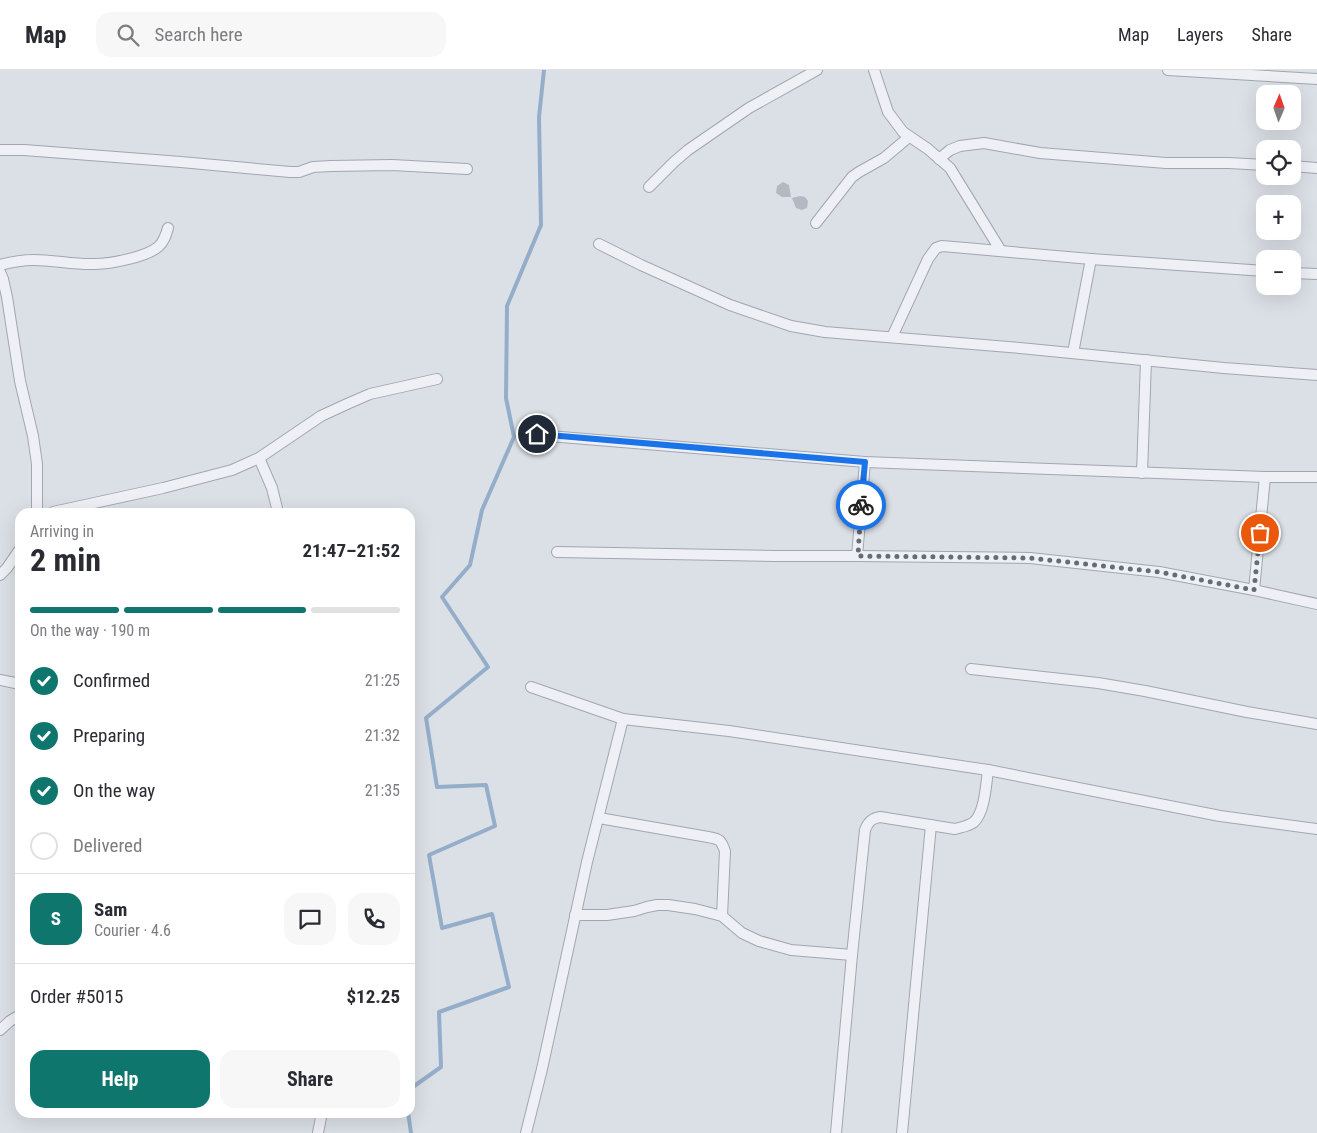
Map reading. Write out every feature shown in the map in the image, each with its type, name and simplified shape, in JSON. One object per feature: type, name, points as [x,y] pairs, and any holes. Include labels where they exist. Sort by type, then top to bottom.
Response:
[{"type":"street","points":[[649,187],[688,150],[749,108],[817,70]]},
{"type":"street","points":[[874,70],[888,112],[903,132],[928,149],[950,168],[1001,251]]},
{"type":"street","points":[[1168,70],[1317,79]]},
{"type":"street","points":[[816,223],[852,177],[884,158],[909,137]]},
{"type":"street","points":[[939,159],[950,150],[960,146],[984,143],[1040,153],[1166,163],[1256,165]]},
{"type":"street","points":[[0,150],[83,154],[290,172],[299,172],[313,167],[331,166],[468,169]]},
{"type":"street","points":[[1301,167],[1317,168]]},
{"type":"street","points":[[37,508],[33,436],[20,381],[7,297],[0,269],[12,262],[26,260],[97,264],[123,260],[158,247],[166,237],[168,228]]},
{"type":"street","points":[[599,244],[730,305],[791,326],[825,332],[1073,353],[1260,372],[1317,375]]},
{"type":"street","points":[[892,337],[928,258],[936,248],[942,246],[1091,260],[1256,270]]},
{"type":"street","points":[[1073,353],[1091,260]]},
{"type":"street","points":[[1301,273],[1317,274]]},
{"type":"street","points":[[1142,473],[1146,360]]},
{"type":"street","points":[[71,508],[163,488],[232,470],[259,458],[321,416],[347,404],[378,392],[437,379]]},
{"type":"street","points":[[537,434],[865,462],[1142,473],[1317,477]]},
{"type":"street","points":[[259,458],[272,488],[277,508]]},
{"type":"street","points":[[858,556],[865,462]]},
{"type":"street","points":[[1254,590],[1265,477]]},
{"type":"street","points":[[557,552],[1030,558],[1159,572],[1317,604]]},
{"type":"street","points":[[0,575],[15,556]]},
{"type":"street","points":[[971,669],[1098,683],[1317,724]]},
{"type":"street","points":[[0,680],[15,683]]},
{"type":"street","points":[[531,688],[623,719],[728,731],[988,770],[1220,816],[1317,829]]},
{"type":"street","points":[[526,1133],[542,1069],[587,862],[623,719]]},
{"type":"street","points":[[836,1133],[865,830],[868,824],[875,818],[880,817],[955,829],[966,826],[975,821],[981,811],[988,770]]},
{"type":"street","points":[[599,818],[716,838],[721,841],[725,851],[722,916]]},
{"type":"street","points":[[902,1133],[931,825]]},
{"type":"street","points":[[575,915],[607,914],[668,905],[722,916],[742,933],[759,942],[791,950],[852,955]]},
{"type":"street","points":[[0,1030],[15,1018]]},
{"type":"street","points":[[318,1133],[321,1118]]},
{"type":"building","points":[[783,182],[789,185],[791,197],[782,197],[776,193],[777,186]]},
{"type":"building","points":[[805,197],[808,201],[807,208],[802,210],[796,208],[792,198]]},
{"type":"waterway","points":[[415,1085],[441,1067],[439,1012],[509,987],[492,914],[442,928],[429,855],[495,826],[486,785],[437,787],[426,718],[488,667],[442,597],[470,565],[482,510],[514,437],[506,398],[507,306],[541,225],[539,117],[544,70]]},
{"type":"waterway","points":[[409,1118],[411,1133]]},
{"type":"way so far","points":[[861,505],[858,556],[1030,558],[1159,572],[1254,590],[1260,533]]},
{"type":"route","points":[[537,434],[865,462],[861,505]]}]
